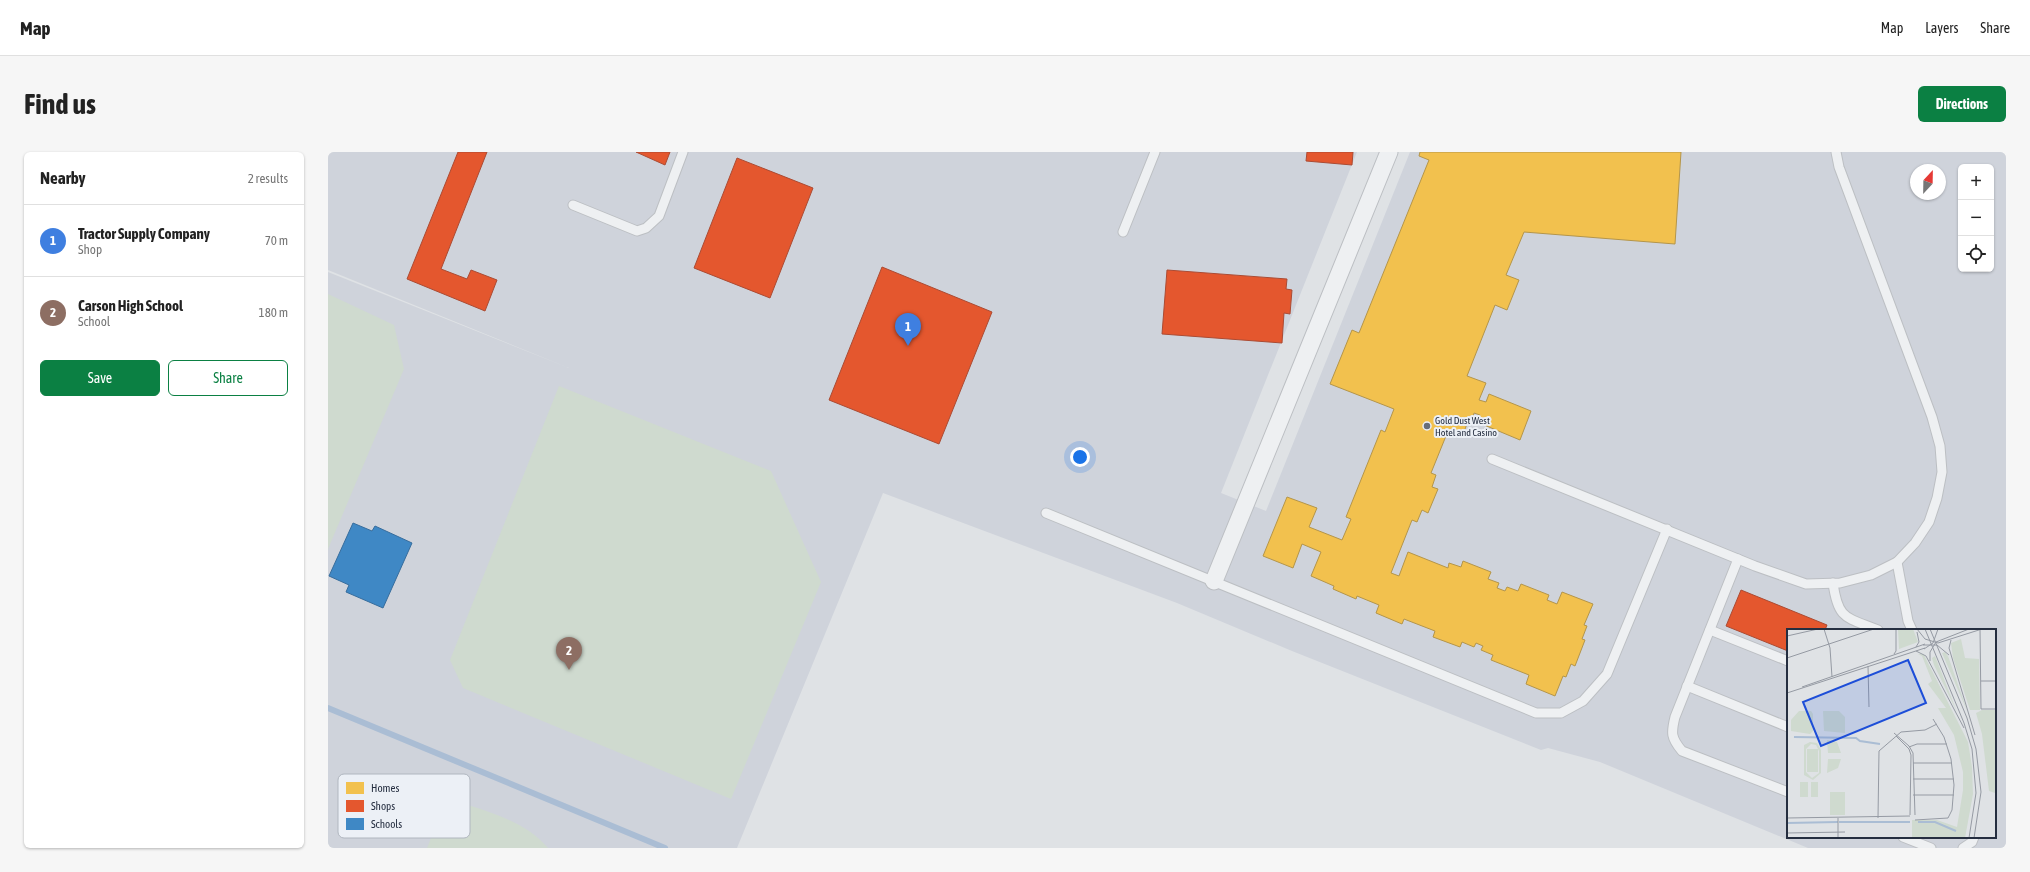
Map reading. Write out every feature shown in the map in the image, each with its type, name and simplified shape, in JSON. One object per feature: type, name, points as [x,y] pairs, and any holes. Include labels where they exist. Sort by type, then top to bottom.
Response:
[{"type":"street","points":[[1214,581],[1389,152]]},
{"type":"lane","points":[[573,205],[637,231],[646,228],[659,216],[683,152]]},
{"type":"lane","points":[[1123,232],[1155,152]]},
{"type":"lane","points":[[1492,458],[1666,528],[1738,559],[1806,584],[1832,583],[1871,575],[1896,562],[1915,542],[1928,522],[1937,498],[1942,472],[1940,446],[1932,417],[1839,167],[1836,152]]},
{"type":"lane","points":[[1046,513],[1536,713],[1560,713],[1583,702],[1607,674],[1666,528]]},
{"type":"lane","points":[[1738,559],[1675,717],[1672,729],[1673,741],[1682,751],[1787,792]]},
{"type":"lane","points":[[1896,562],[1908,621],[1912,629]]},
{"type":"lane","points":[[1832,583],[1835,604],[1846,617],[1876,629]]},
{"type":"lane","points":[[1710,630],[1787,661]]},
{"type":"lane","points":[[1687,686],[1787,727]]},
{"type":"lane","points":[[1906,838],[1931,848]]},
{"type":"lane","points":[[1963,848],[1973,840]]},
{"type":"shaded area","points":[[328,152],[1357,152],[1221,493],[1266,511],[1410,152],[2006,152],[2006,848],[1808,848],[1600,762],[1548,748],[1541,750],[1292,651],[1177,603],[883,493],[737,848],[328,848],[328,272],[569,368],[328,270]]},
{"type":"shaded area","points":[[328,294],[394,325],[404,369],[328,549]]},
{"type":"shaded area","points":[[559,386],[771,471],[821,582],[731,799],[463,688],[450,660]]},
{"type":"shaded area","points":[[470,805],[488,811],[527,830],[548,848],[427,848],[431,838],[470,838]]},
{"type":"building: Homes","name":"Gold Dust West Hotel and Casino","points":[[1420,152],[1681,152],[1675,244],[1524,232],[1506,275],[1519,280],[1507,310],[1495,305],[1467,376],[1486,383],[1479,400],[1486,402],[1489,394],[1531,411],[1520,440],[1477,422],[1480,415],[1474,413],[1473,417],[1470,416],[1462,437],[1448,431],[1431,473],[1436,475],[1432,487],[1438,489],[1428,513],[1422,510],[1417,522],[1412,520],[1391,573],[1399,576],[1408,552],[1448,568],[1449,563],[1461,567],[1463,561],[1491,572],[1488,579],[1499,583],[1497,588],[1505,591],[1507,587],[1518,591],[1521,584],[1549,595],[1547,600],[1557,604],[1562,592],[1593,604],[1584,625],[1587,626],[1582,639],[1585,640],[1575,666],[1571,664],[1566,677],[1563,676],[1555,696],[1526,684],[1529,675],[1491,660],[1493,655],[1481,650],[1483,646],[1476,643],[1474,647],[1462,642],[1460,647],[1433,637],[1435,631],[1404,619],[1402,624],[1376,613],[1379,605],[1357,596],[1356,599],[1333,589],[1334,586],[1311,576],[1321,552],[1302,544],[1293,568],[1263,556],[1287,497],[1317,508],[1309,527],[1342,540],[1351,519],[1346,517],[1381,430],[1385,432],[1394,409],[1330,384],[1352,330],[1359,333],[1429,160],[1419,156]]},
{"type":"building: Shops","points":[[458,152],[487,152],[441,269],[467,279],[471,270],[497,280],[485,311],[407,279]]},
{"type":"building: Shops","points":[[636,152],[670,152],[665,165]]},
{"type":"building: Shops","points":[[1307,152],[1353,152],[1352,165],[1306,161]]},
{"type":"building: Shops","points":[[737,158],[813,188],[770,298],[694,268]]},
{"type":"building: Shops","points":[[882,267],[992,312],[939,444],[829,400]]},
{"type":"building: Shops","points":[[1167,270],[1287,279],[1286,289],[1292,290],[1290,314],[1284,313],[1282,343],[1162,334]]},
{"type":"building: Shops","points":[[1741,590],[1827,625],[1825,629],[1787,629],[1787,651],[1726,626]]},
{"type":"building: Schools","points":[[353,523],[372,531],[375,526],[412,543],[383,608],[346,592],[349,585],[329,576]]},
{"type":"waterway","points":[[328,708],[665,848]]},
{"type":"place","name":"Tractor Supply Company","points":[[908,346]]},
{"type":"place","name":"Gold Dust West Hotel and Casino","points":[[1427,426]]},
{"type":"place","name":"Carson High School","points":[[569,670]]}]
